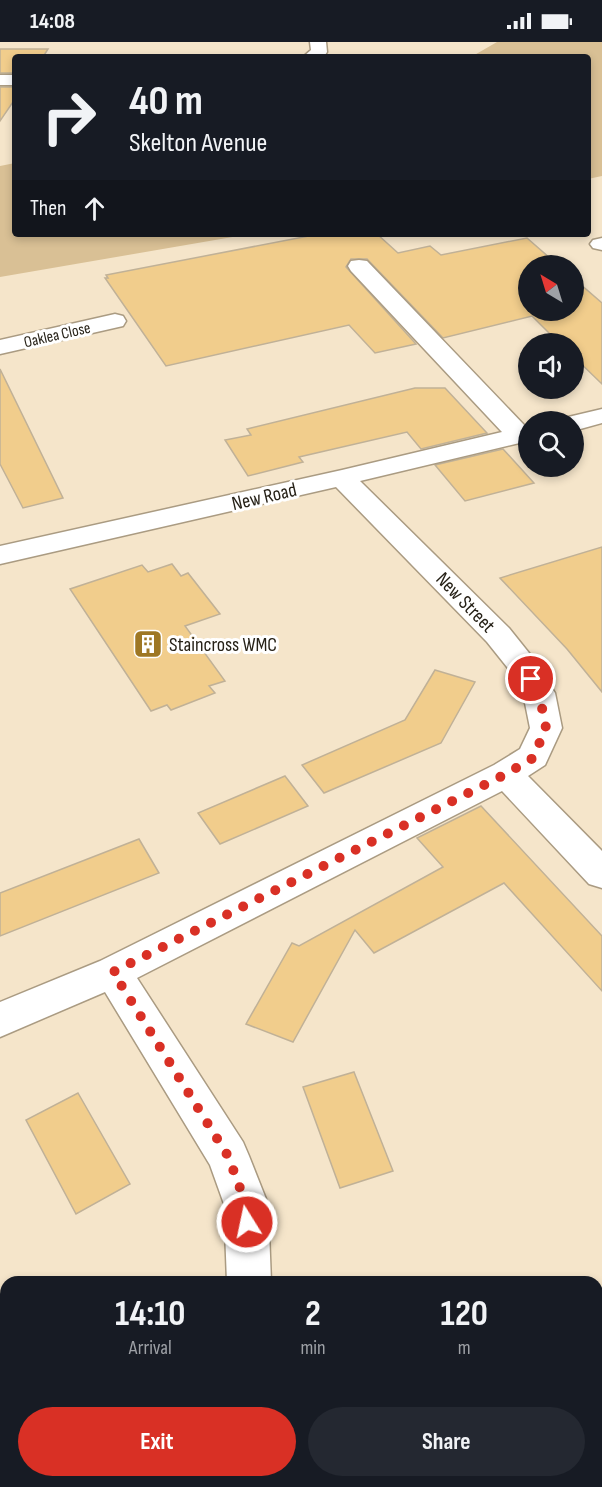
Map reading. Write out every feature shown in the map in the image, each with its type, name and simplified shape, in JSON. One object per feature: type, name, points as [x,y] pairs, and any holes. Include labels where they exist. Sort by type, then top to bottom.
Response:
[{"type":"street","points":[[359,266],[518,429]]},
{"type":"street","name":"Oaklea Close","points":[[0,347],[115,321]]},
{"type":"street","points":[[584,420],[602,416]]},
{"type":"street","name":"New Road","points":[[0,555],[342,478],[518,435]]},
{"type":"street","name":"New Street","points":[[0,1020],[113,972],[506,774],[533,758],[546,728],[539,693],[522,665],[498,636],[342,478]]},
{"type":"street","points":[[506,774],[602,874]]},
{"type":"street","points":[[113,972],[228,1156],[246,1204],[249,1276]]},
{"type":"shaded area","points":[[497,42],[602,42],[602,176],[591,178],[591,54],[476,54]]},
{"type":"shaded area","points":[[12,164],[12,237],[233,237],[0,277],[0,166]]},
{"type":"building","points":[[0,49],[48,49],[45,54],[12,54],[12,73],[0,73]]},
{"type":"building","points":[[0,87],[12,87],[12,103],[0,121]]},
{"type":"building","points":[[303,237],[380,237],[398,253],[430,246],[441,255],[527,238],[546,255],[518,255],[518,319],[443,338],[367,259],[351,259],[346,267],[416,344],[375,353],[349,325],[166,366],[105,278],[108,278],[106,275]]},
{"type":"building","points":[[584,287],[602,303],[602,384],[584,367],[584,333],[549,333],[537,321],[584,321]]},
{"type":"building","points":[[0,369],[63,498],[23,508],[0,464]]},
{"type":"building","points":[[415,388],[445,388],[487,433],[421,449],[407,432],[299,457],[303,462],[248,476],[225,440],[251,435],[247,429]]},
{"type":"building","points":[[503,449],[518,465],[518,477],[529,477],[534,483],[465,501],[435,465]]},
{"type":"building","points":[[602,547],[602,692],[567,649],[500,578]]},
{"type":"building","name":"Staincross WMC","points":[[172,564],[181,576],[188,573],[220,614],[185,626],[225,681],[209,686],[215,693],[171,710],[167,705],[151,711],[70,589],[142,565],[148,572]]},
{"type":"building","points":[[435,670],[475,682],[441,743],[324,793],[302,765],[405,720]]},
{"type":"building","points":[[285,776],[308,806],[220,844],[198,813]]},
{"type":"building","points":[[481,806],[602,936],[602,991],[504,883],[374,953],[355,930],[293,1042],[246,1024],[292,943],[299,946],[443,867],[417,838]]},
{"type":"building","points":[[139,839],[159,873],[0,936],[0,893]]},
{"type":"building","points":[[354,1072],[393,1171],[340,1188],[303,1087]]},
{"type":"building","points":[[78,1093],[130,1184],[76,1214],[26,1120]]},
{"type":"place","name":"Staincross WMC","points":[[148,644]]},
{"type":"route","points":[[247,1222],[246,1204],[228,1156],[113,972],[506,774],[533,758],[546,728],[539,693],[531,679]]}]
